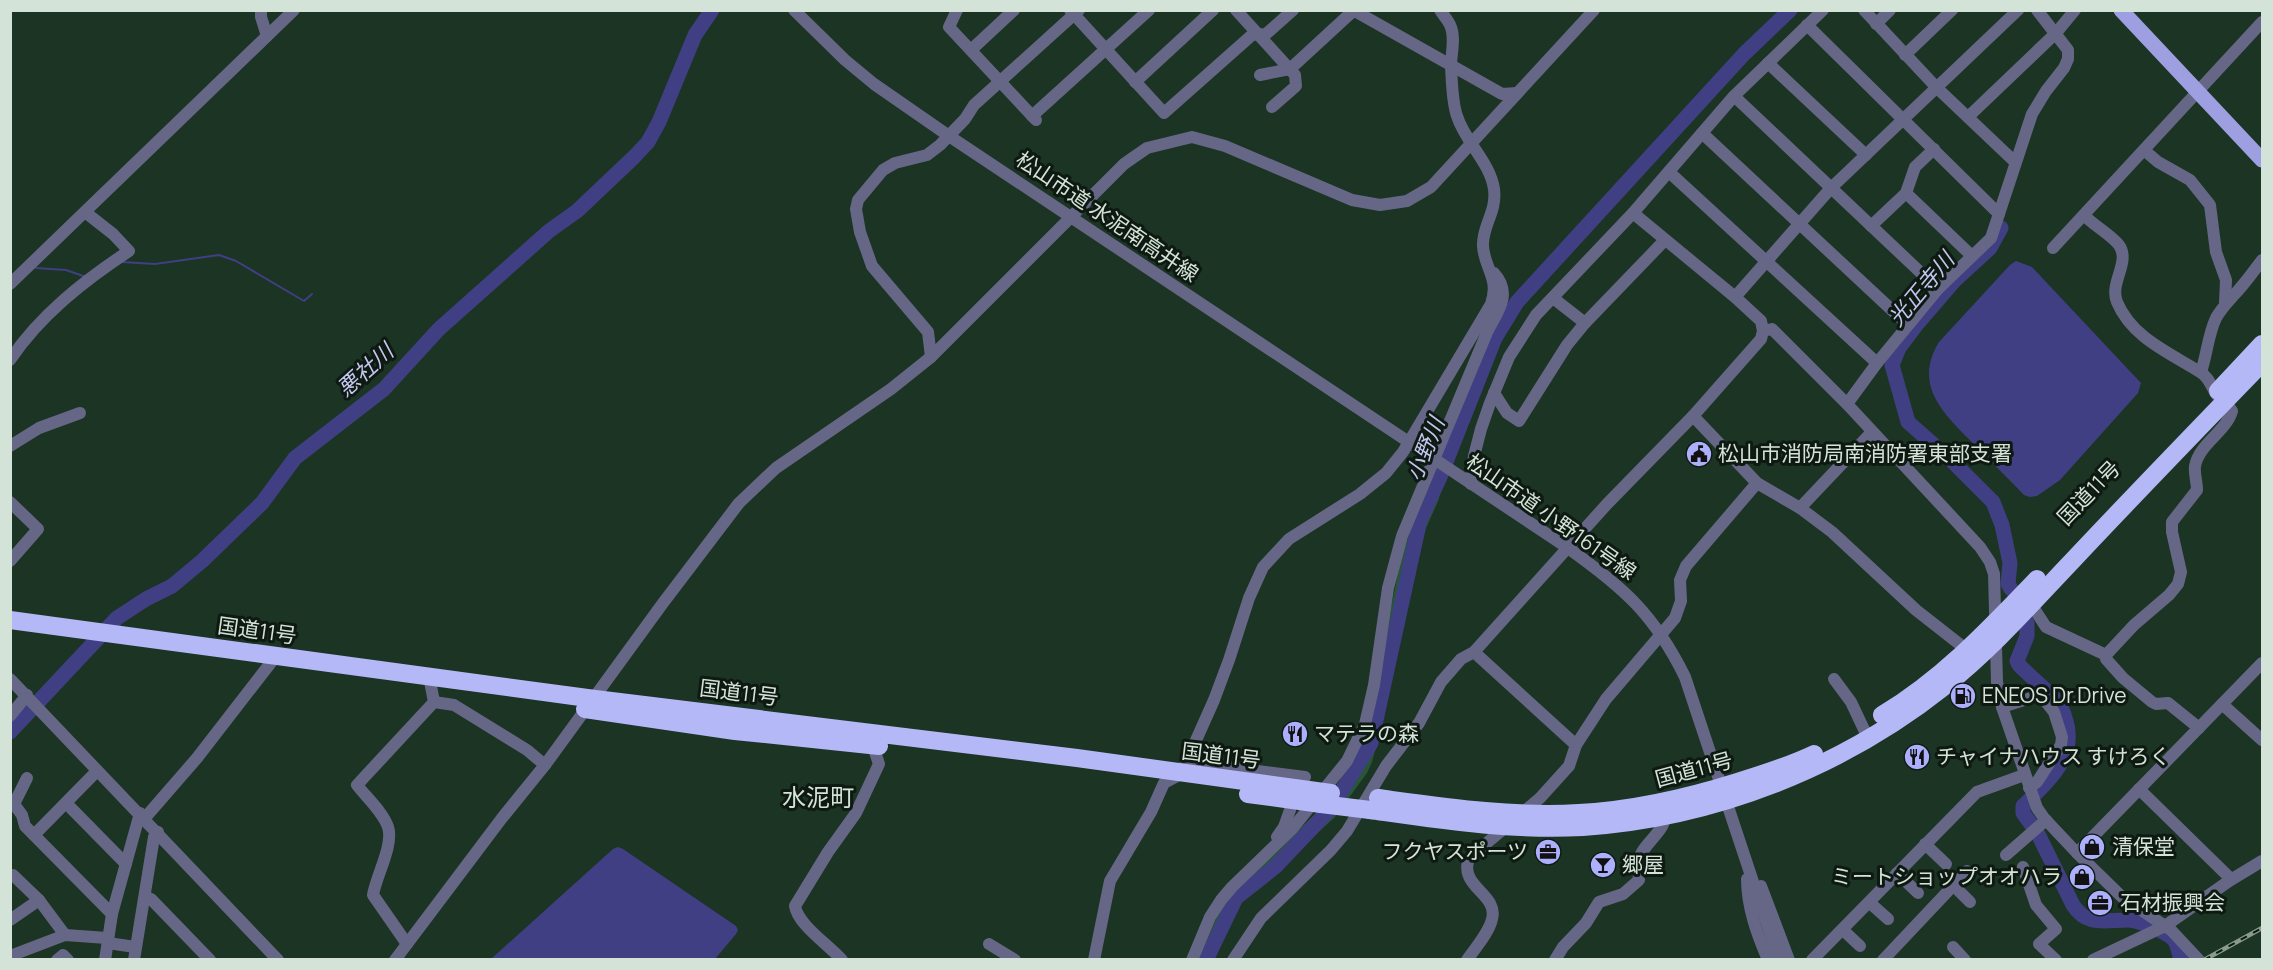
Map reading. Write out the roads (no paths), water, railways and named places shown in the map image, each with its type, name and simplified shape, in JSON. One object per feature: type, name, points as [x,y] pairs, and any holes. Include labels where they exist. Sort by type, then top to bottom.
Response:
[{"type":"highway","name":"国道11号","points":[[870,739],[1164,783],[1374,804],[1505,827],[1581,827],[1724,794],[1865,733],[1945,687],[1994,643],[2031,603],[2220,398],[2262,344]]},
{"type":"highway","name":"国道11号","points":[[1865,733],[1937,677],[1967,650],[2220,398],[2262,363]]},
{"type":"highway","name":"国道11号","points":[[10,620],[89,637]]},
{"type":"highway","name":"国道11号","points":[[10,631],[89,637],[272,661],[432,689],[591,704],[735,731],[870,739],[1183,768],[1322,798]]},
{"type":"highway","name":"国道11号","points":[[1374,804],[1523,813],[1665,809]]},
{"type":"main road","points":[[2121,10],[2262,160]]},
{"type":"street","points":[[261,10],[267,36]]},
{"type":"street","points":[[10,284],[294,10]]},
{"type":"street","name":"松山市道 水泥南高井線","points":[[794,10],[845,60],[874,84],[1409,442]]},
{"type":"street","points":[[957,10],[949,27],[1035,118],[1149,10]]},
{"type":"street","points":[[971,50],[1014,10]]},
{"type":"street","points":[[1135,82],[1213,10]]},
{"type":"street","points":[[1236,10],[1295,75],[1296,86],[1272,107]]},
{"type":"street","points":[[931,357],[928,332],[872,266],[860,232],[856,210],[858,200],[883,170],[895,163],[927,155],[949,136],[974,105],[1074,12],[1105,50],[1164,113],[1252,35],[1266,34],[1293,10]]},
{"type":"street","points":[[1192,960],[1210,917],[1221,900],[1322,798],[1347,762],[1365,724],[1374,685],[1388,588],[1402,536],[1436,460],[1488,330],[1505,297],[1503,288],[1491,270],[1483,250],[1485,228],[1494,207],[1493,186],[1472,143],[1462,130],[1456,114],[1451,66],[1451,26],[1440,10]]},
{"type":"street","points":[[395,960],[591,704],[663,603],[739,503],[776,468],[891,389],[931,357],[1124,164],[1147,148],[1192,137],[1226,146],[1352,200],[1380,205],[1407,201],[1431,186],[1594,10]]},
{"type":"street","points":[[1472,484],[1474,456],[1494,393],[1509,357],[1536,315],[1633,213],[1734,96],[1823,10]]},
{"type":"street","points":[[1864,10],[1936,87],[2015,162]]},
{"type":"street","points":[[1876,24],[1890,10]]},
{"type":"street","points":[[1905,55],[1952,10]]},
{"type":"street","points":[[1735,297],[1831,188],[2018,10]]},
{"type":"street","points":[[1847,404],[1877,363],[1938,289],[1991,238],[2032,114],[2068,59],[2068,50],[2037,10]]},
{"type":"street","points":[[1968,117],[2056,33],[2075,10]]},
{"type":"street","points":[[1260,75],[1290,69],[1353,11],[1502,94],[1517,93]]},
{"type":"street","points":[[2053,248],[2262,22]]},
{"type":"street","points":[[1807,25],[2000,214]]},
{"type":"street","points":[[1768,63],[1866,155]]},
{"type":"street","points":[[1734,96],[1938,289]]},
{"type":"street","points":[[1702,133],[1908,325]]},
{"type":"street","points":[[1871,226],[1906,193],[1915,167],[1934,149]]},
{"type":"street","points":[[2144,150],[2158,162],[2190,180],[2210,205],[2216,252],[2226,280],[2225,303]]},
{"type":"street","points":[[1669,172],[1877,363]]},
{"type":"street","points":[[1906,193],[1972,256]]},
{"type":"street","points":[[12,352],[72,291],[129,251],[113,234],[86,212]]},
{"type":"street","points":[[1233,960],[1260,918],[1331,850],[1347,831],[1386,766],[1419,723],[1442,682],[1461,659],[1474,652],[1761,339],[1763,331],[1761,321],[1633,213]]},
{"type":"street","points":[[2084,215],[2120,246],[2123,254],[2114,290],[2117,303],[2132,325],[2145,339],[2201,372],[2232,411],[2198,458],[2195,473],[2197,490],[2172,522],[2181,572],[2178,584],[2169,595],[2134,625],[2106,656]]},
{"type":"street","points":[[1494,393],[1507,412],[1519,421],[1567,345],[1585,323],[1665,240]]},
{"type":"street","points":[[2201,372],[2209,337],[2225,303],[2234,296],[2262,260]]},
{"type":"street","points":[[1094,960],[1110,881],[1151,812],[1164,783],[1183,768],[1229,660],[1249,598],[1263,567],[1289,539],[1360,494],[1386,473],[1409,442],[1491,304],[1494,294],[1491,270]]},
{"type":"street","points":[[1553,298],[1585,323]]},
{"type":"street","points":[[1763,331],[1772,329],[1847,404],[1980,547],[1990,561],[1994,574],[1994,643],[1997,682],[2002,707],[2039,827],[2077,853],[2122,897],[2164,926],[2199,960]]},
{"type":"street","points":[[10,446],[39,428],[80,413]]},
{"type":"street","points":[[1692,416],[1757,483],[1800,508],[1832,532],[1916,610],[1967,650]]},
{"type":"street","points":[[1800,508],[1872,432]]},
{"type":"street","name":"松山市道 小野161号線","points":[[1409,442],[1568,548],[1625,591],[1644,611],[1661,634],[1685,677],[1747,866]]},
{"type":"street","points":[[1467,960],[1489,926],[1493,913],[1489,901],[1468,877],[1466,867],[1469,858],[1540,798],[1569,766],[1576,745],[1606,699],[1675,618],[1681,601],[1680,580],[1686,566],[1757,483]]},
{"type":"street","points":[[10,502],[38,529],[10,561]]},
{"type":"street","points":[[2031,603],[2046,627],[2106,656],[2106,659],[2123,678],[2152,702],[2168,703],[2199,728]]},
{"type":"street","points":[[1474,652],[1576,745]]},
{"type":"street","points":[[105,960],[112,914],[142,816],[197,758],[272,661]]},
{"type":"street","points":[[2077,853],[2262,663]]},
{"type":"street","points":[[1834,679],[1851,702],[1865,733]]},
{"type":"street","points":[[10,680],[158,832],[278,960]]},
{"type":"street","points":[[407,944],[373,895],[389,832],[384,820],[357,785],[432,689],[527,750],[545,765]]},
{"type":"street","points":[[2002,707],[2037,696],[2043,698],[2054,712],[2062,737],[2061,745],[2031,795]]},
{"type":"street","points":[[10,716],[33,702]]},
{"type":"street","points":[[2222,704],[2262,740]]},
{"type":"street","points":[[842,960],[812,931],[795,906],[860,804],[879,764],[870,739]]},
{"type":"street","points":[[1183,768],[1305,777]]},
{"type":"street","points":[[34,835],[97,771]]},
{"type":"street","points":[[1812,960],[1977,792],[2024,776]]},
{"type":"street","points":[[27,778],[14,804],[22,815],[25,826],[112,914]]},
{"type":"street","points":[[2139,789],[2231,879]]},
{"type":"street","points":[[66,803],[126,864]]},
{"type":"street","points":[[1555,960],[1563,947],[1586,923],[1599,903],[1623,894],[1639,880],[1639,860],[1665,809]]},
{"type":"street","points":[[1275,847],[1275,842],[1290,810]]},
{"type":"street","points":[[2006,855],[2039,827]]},
{"type":"street","points":[[10,941],[15,954],[65,935],[108,941],[137,954],[154,837],[158,832]]},
{"type":"street","points":[[1925,844],[1946,864]]},
{"type":"street","points":[[2093,960],[2107,951],[2164,926],[2231,879],[2262,861]]},
{"type":"street","points":[[1747,866],[1747,893],[1768,960]]},
{"type":"street","points":[[1747,866],[1779,960]]},
{"type":"street","points":[[1747,866],[1762,887],[1789,960]]},
{"type":"street","points":[[2024,867],[2036,905],[2056,929],[2039,944],[2056,960]]},
{"type":"street","points":[[1883,960],[1967,871]]},
{"type":"street","points":[[1897,873],[1918,893]]},
{"type":"street","points":[[13,875],[39,900],[65,935]]},
{"type":"street","points":[[1953,885],[1970,902]]},
{"type":"street","points":[[145,896],[151,899],[210,960]]},
{"type":"street","points":[[10,920],[39,900]]},
{"type":"street","points":[[1870,903],[1888,919]]},
{"type":"street","points":[[1842,930],[1860,946]]},
{"type":"street","points":[[989,944],[1015,960]]},
{"type":"street","points":[[57,960],[63,955],[68,960]]},
{"type":"waterway","points":[[687,10],[697,11]]},
{"type":"waterway","name":"悪社川","points":[[10,732],[117,618],[146,599],[172,586],[202,561],[262,503],[295,458],[384,389],[439,329],[549,231],[577,211],[634,157],[648,142],[659,122],[695,35],[712,10]]},
{"type":"waterway","name":"小野川","points":[[1206,960],[1236,898],[1275,867],[1332,807],[1371,743],[1420,520],[1440,477],[1495,338],[1517,302],[1744,54],[1790,10]]},
{"type":"waterway","name":"光正寺川","points":[[2001,228],[1990,248],[1954,281],[1917,324],[1899,348],[1892,365],[1908,422],[1993,502],[2002,525],[2010,563],[2008,584],[2011,589]]},
{"type":"waterway","points":[[122,262],[155,264],[219,255],[236,261],[304,301],[312,294]]},
{"type":"waterway","points":[[36,268],[66,270],[86,277]]},
{"type":"waterway","name":"光正寺川","points":[[2027,623],[2027,636],[2017,661],[2058,702],[2066,721],[2068,734],[2064,758],[2050,778],[2023,806],[2023,813],[2038,834],[2078,912],[2084,917],[2097,921],[2139,922],[2167,934],[2175,941],[2181,960]]},
{"type":"railway","points":[[2204,960],[2262,928]]},
{"type":"place","name":"松山市消防局南消防署東部支署","points":[[1699,454]]},
{"type":"place","name":"ENEOS Dr.Drive","points":[[1963,696]]},
{"type":"place","name":"マテラの森","points":[[1295,734]]},
{"type":"place","name":"チャイナハウス すけろく","points":[[1917,757]]},
{"type":"place","name":"清保堂","points":[[2092,847]]},
{"type":"place","name":"フクヤスポーツ","points":[[1548,852]]},
{"type":"place","name":"郷屋","points":[[1603,865]]},
{"type":"place","name":"ミートショップオオハラ","points":[[2082,877]]},
{"type":"place","name":"石材振興会","points":[[2100,903]]},
{"type":"district","name":"水泥町","points":[[818,798]]}]
